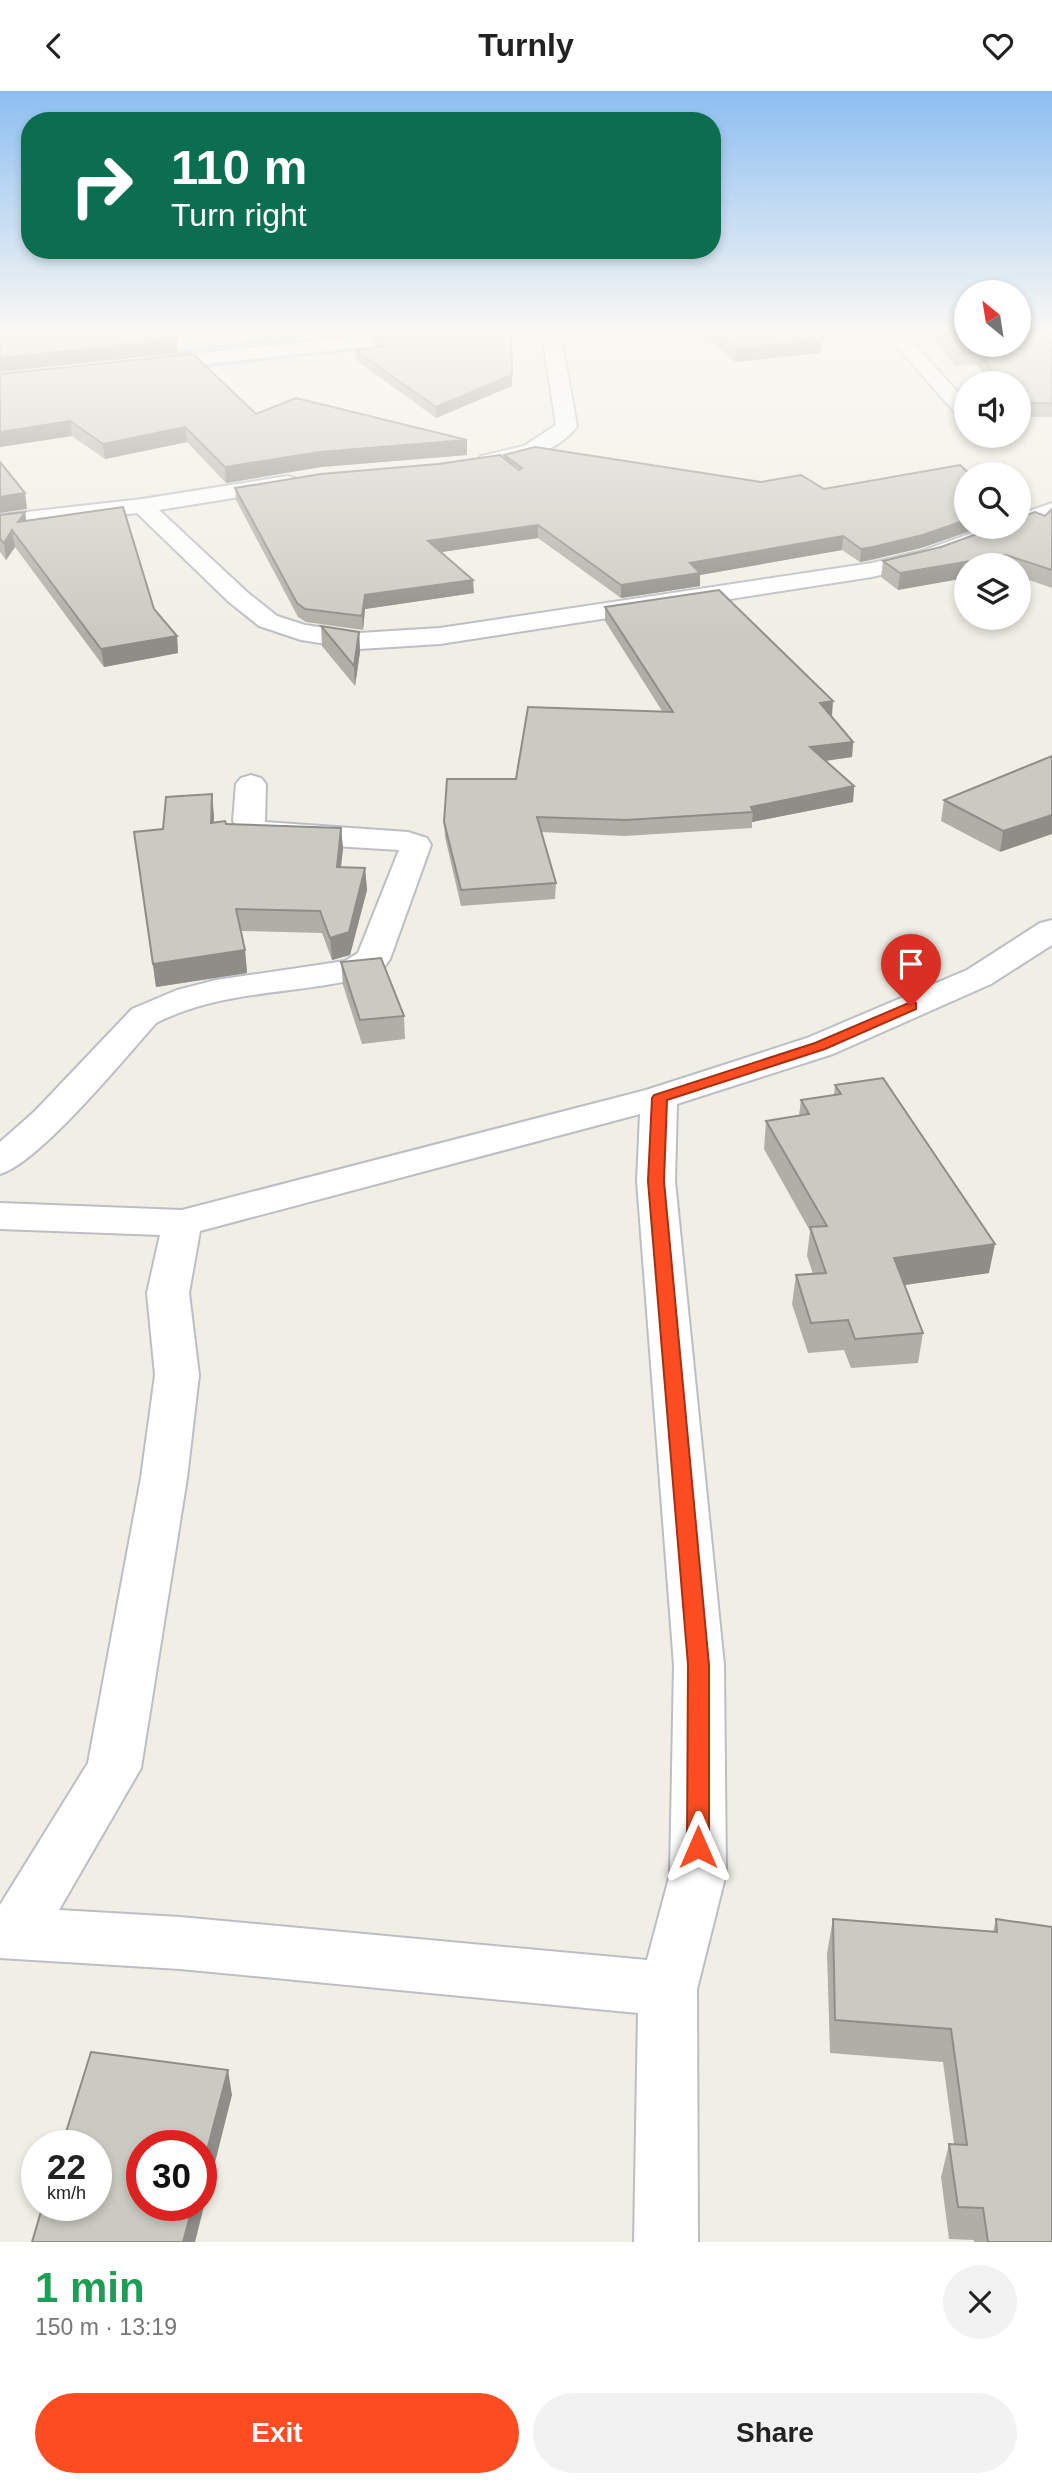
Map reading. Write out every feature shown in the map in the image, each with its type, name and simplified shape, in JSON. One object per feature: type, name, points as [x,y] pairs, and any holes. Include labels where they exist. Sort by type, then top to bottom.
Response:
[{"type":"street","points":[[464,464],[514,457],[541,448],[559,432]]},
{"type":"street","points":[[0,522],[142,506],[307,479]]},
{"type":"street","points":[[142,506],[238,597],[268,621],[320,636],[359,641],[440,636],[872,570],[930,556],[977,539]]},
{"type":"street","points":[[1031,518],[1052,510]]},
{"type":"street","points":[[0,1162],[48,1119],[144,1016],[160,1006],[189,996],[354,969],[373,959],[416,845],[408,841],[287,835],[254,828],[248,821],[251,784]]},
{"type":"street","points":[[0,1216],[182,1223],[659,1098],[820,1046],[979,977],[1052,930]]},
{"type":"street","points":[[659,1098],[656,1181],[699,1665],[698,1874],[668,1989],[666,2242]]},
{"type":"street","points":[[182,1223],[168,1293],[177,1375],[164,1478],[114,1768],[7,1932],[180,1943],[668,1989]]},
{"type":"building","points":[[86,432],[159,432],[103,444]]},
{"type":"building","points":[[190,432],[436,432],[467,440],[320,452],[225,467]]},
{"type":"building","points":[[535,447],[761,482],[801,475],[824,489],[954,466],[954,524],[923,535],[861,549],[843,536],[690,563],[700,573],[621,585],[538,525],[428,541],[473,580],[365,595],[362,616],[305,609],[297,603],[235,488],[321,474],[438,464],[500,455],[519,470],[522,468],[504,455]]},
{"type":"building","points":[[0,462],[25,493],[0,497]]},
{"type":"building","points":[[123,507],[154,609],[177,636],[101,649],[12,530],[4,543],[0,539],[0,515],[25,512],[18,522]]},
{"type":"building","points":[[1052,509],[1052,570],[1031,563],[1031,553],[954,553],[954,564],[900,573],[883,561],[963,539],[1031,539],[1031,513],[1035,512],[1045,516]]},
{"type":"building","points":[[719,590],[833,701],[820,703],[853,742],[810,747],[854,786],[751,807],[753,812],[626,820],[537,817],[556,883],[461,890],[444,822],[447,779],[516,779],[528,707],[673,712],[605,607]]},
{"type":"building","points":[[321,626],[359,632],[354,666]]},
{"type":"building","points":[[1052,756],[1052,815],[1003,831],[944,800]]},
{"type":"building","points":[[212,794],[211,823],[225,821],[226,824],[341,828],[337,867],[365,868],[349,932],[330,938],[320,911],[236,909],[245,950],[153,964],[134,832],[163,829],[166,797]]},
{"type":"building","points":[[381,958],[404,1016],[360,1020],[341,962]]},
{"type":"building","points":[[883,1078],[995,1244],[894,1258],[923,1333],[855,1339],[848,1320],[811,1323],[796,1275],[826,1273],[810,1227],[827,1226],[766,1121],[809,1114],[801,1100],[841,1094],[835,1085]]},
{"type":"building","points":[[833,1919],[997,1932],[996,1919],[1052,1927],[1052,2242],[988,2242],[983,2208],[958,2207],[949,2144],[967,2145],[951,2029],[835,2020]]},
{"type":"building","points":[[91,2052],[228,2070],[212,2130],[126,2130],[126,2221],[189,2221],[183,2242],[32,2242],[38,2221],[112,2221],[112,2130],[67,2130]]},
{"type":"route","points":[[698,1847],[699,1665],[656,1181],[659,1098],[820,1046],[911,1006]]}]
